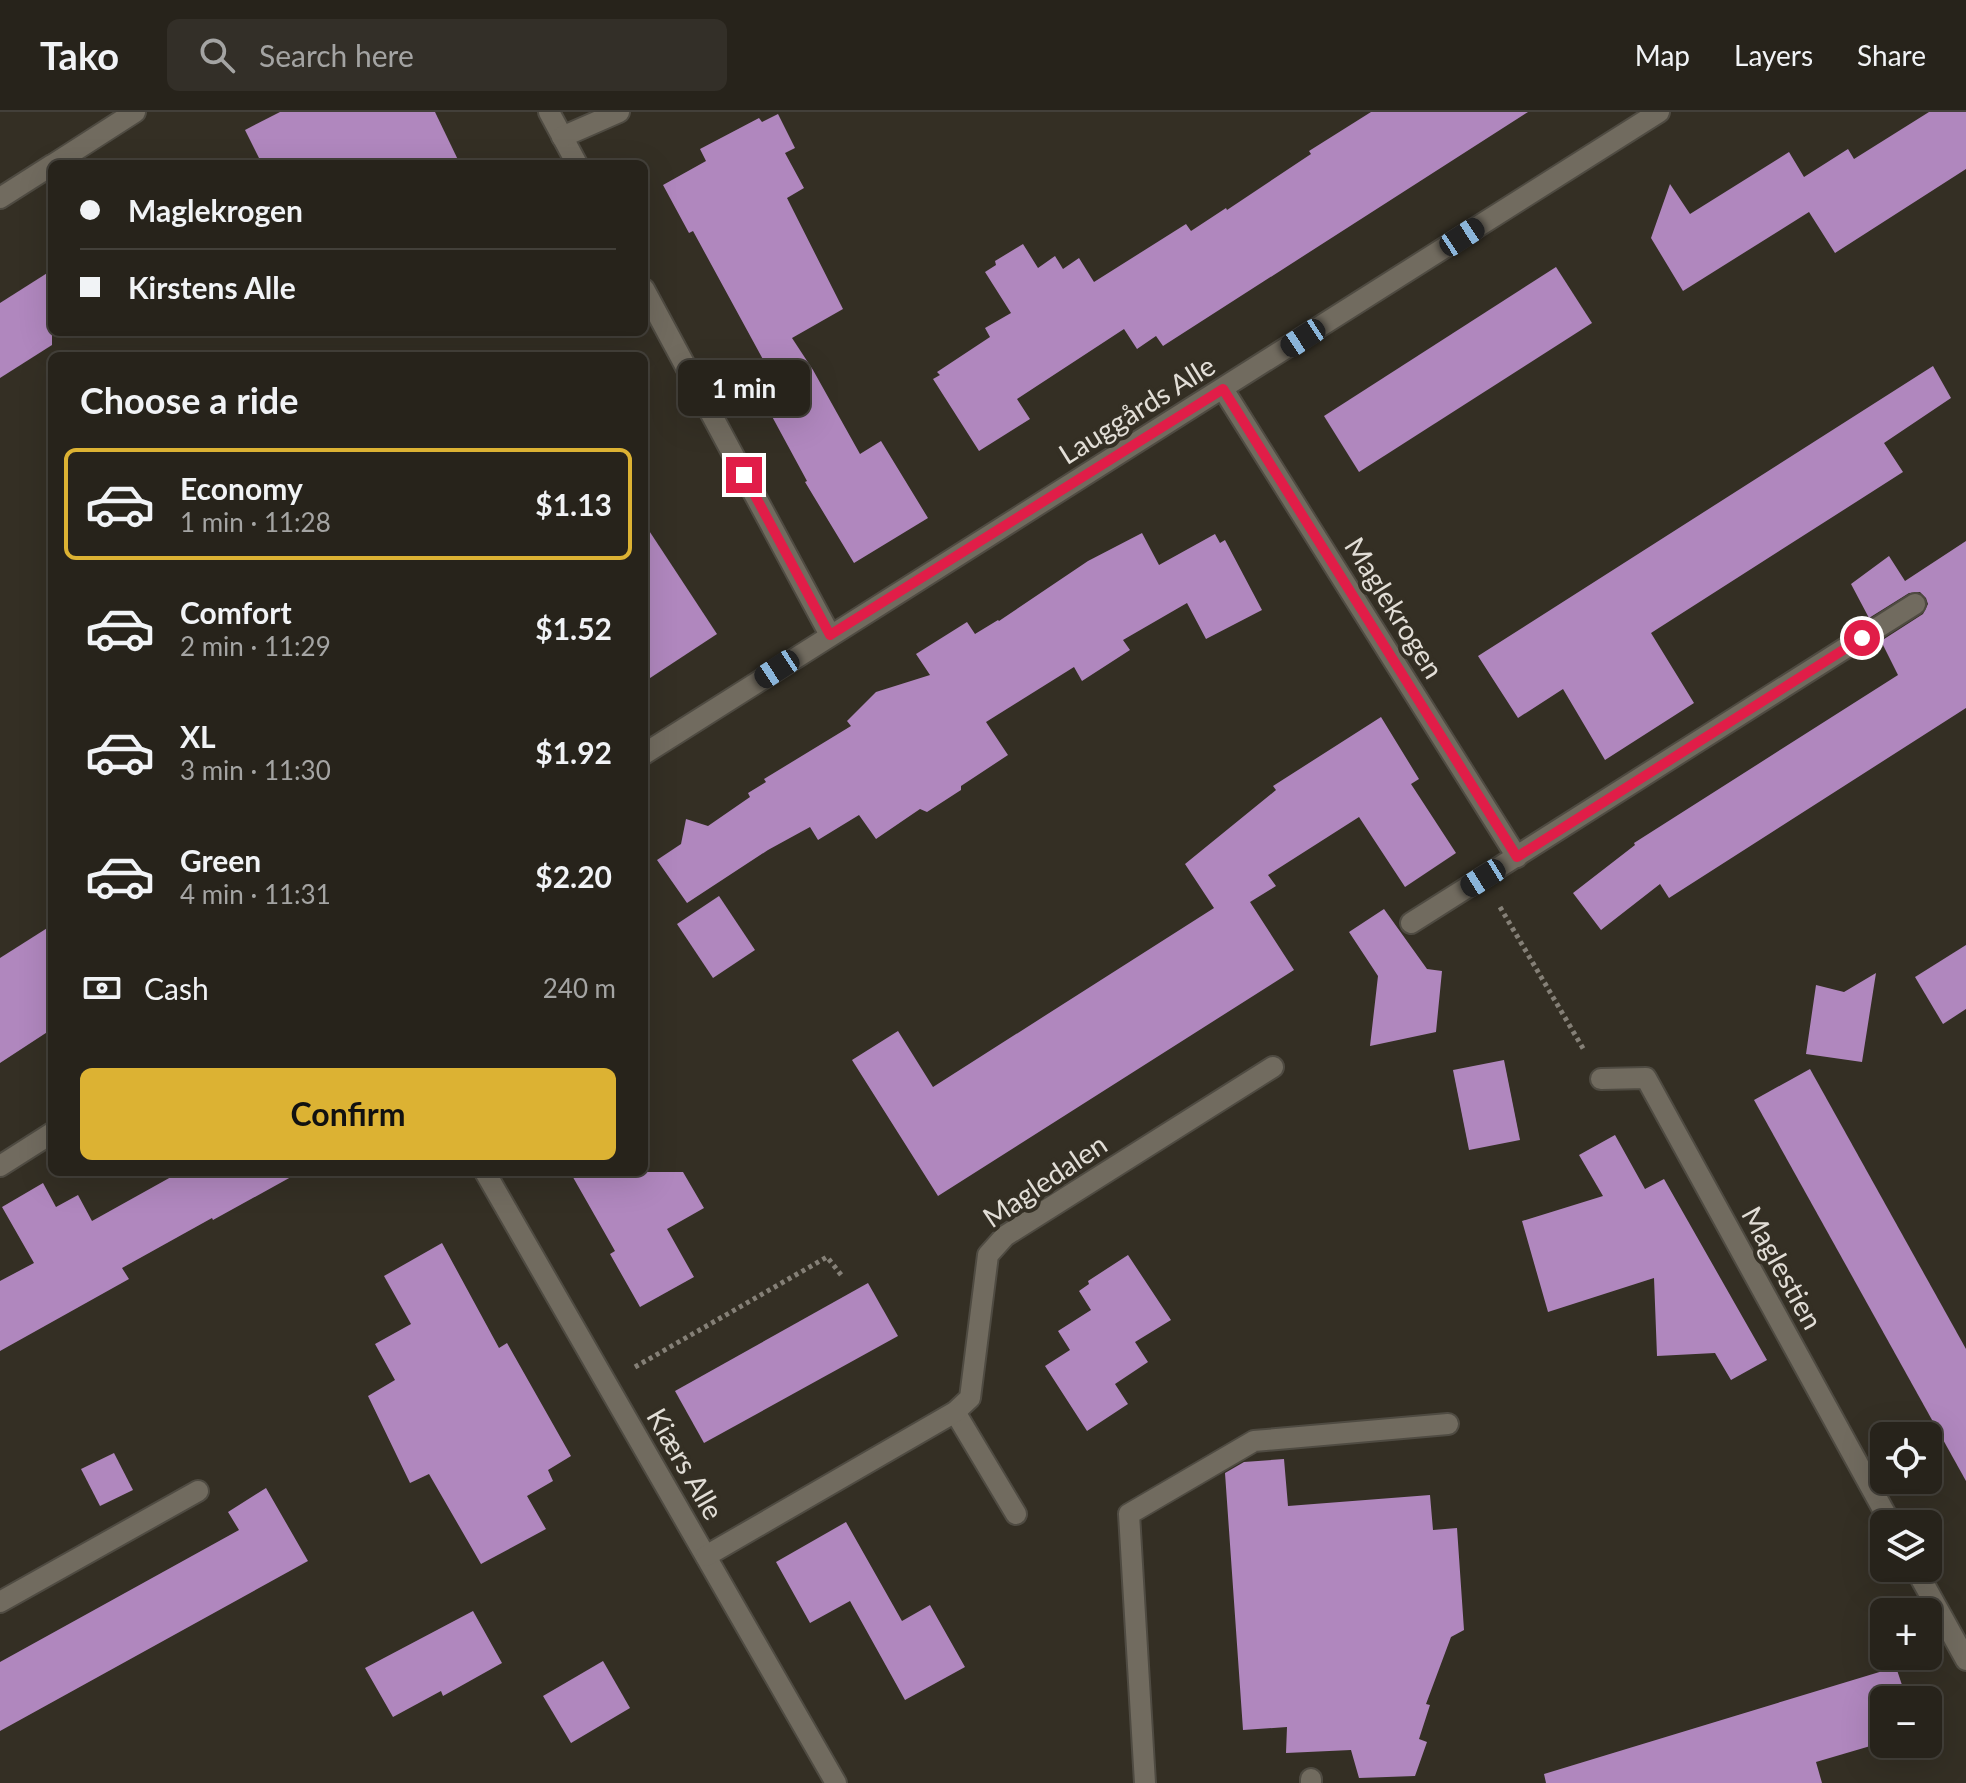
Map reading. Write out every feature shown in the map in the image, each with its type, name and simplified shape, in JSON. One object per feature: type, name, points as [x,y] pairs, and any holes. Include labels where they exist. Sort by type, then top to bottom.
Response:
[{"type":"street","points":[[59,160],[135,112]]},
{"type":"street","points":[[549,112],[575,160]]},
{"type":"street","points":[[562,137],[619,112]]},
{"type":"street","name":"Lauggårds Alle","points":[[648,751],[1659,112]]},
{"type":"street","points":[[0,198],[48,167]]},
{"type":"street","points":[[648,296],[830,635]]},
{"type":"street","name":"Maglekrogen","points":[[1223,389],[1517,857]]},
{"type":"street","points":[[1411,923],[1915,604]]},
{"type":"street","name":"Magledalen","points":[[955,1412],[970,1398],[988,1255],[1005,1236],[1273,1067]]},
{"type":"street","name":"Maglestien","points":[[1601,1079],[1646,1078],[1883,1510]]},
{"type":"street","points":[[0,1166],[48,1136]]},
{"type":"street","name":"Kiærs Alle","points":[[487,1176],[836,1783]]},
{"type":"street","points":[[706,1556],[955,1412],[1016,1514]]},
{"type":"street","points":[[1145,1783],[1129,1514],[1254,1441],[1448,1424]]},
{"type":"street","points":[[0,1602],[198,1491]]},
{"type":"street","points":[[1923,1582],[1966,1660]]},
{"type":"path","points":[[1483,878],[1601,1079]]},
{"type":"path","points":[[607,1384],[827,1257],[842,1276]]},
{"type":"building","points":[[280,112],[435,112],[458,160],[260,160],[245,130]]},
{"type":"building","points":[[1371,112],[1528,112],[1163,346],[1156,336],[1137,349],[1124,329],[1017,399],[1030,419],[979,451],[933,379],[940,375],[937,372],[990,337],[985,328],[1011,313],[985,272],[996,265],[995,261],[1023,244],[1038,268],[1055,256],[1063,269],[1079,258],[1094,282],[1186,224],[1191,231],[1227,210],[1311,154],[1309,151]]},
{"type":"building","points":[[1929,112],[1966,112],[1966,169],[1835,253],[1809,212],[1683,291],[1651,238],[1670,184],[1690,214],[1789,152],[1804,177],[1848,149],[1854,159]]},
{"type":"building","points":[[778,114],[795,148],[785,153],[804,188],[787,198],[843,309],[792,338],[860,454],[881,441],[928,518],[854,563],[805,482],[762,398],[772,393],[759,368],[766,365],[693,231],[689,233],[663,185],[706,161],[700,149],[759,118],[762,122]]},
{"type":"building","points":[[1556,267],[1592,323],[1359,472],[1324,416]]},
{"type":"building","points":[[48,273],[48,336],[52,336],[52,345],[0,378],[0,303]]},
{"type":"building","points":[[1933,366],[1951,398],[1884,443],[1903,472],[1651,633],[1694,703],[1605,760],[1563,689],[1518,718],[1478,656]]},
{"type":"building","points":[[648,529],[717,634],[648,679]]},
{"type":"building","points":[[1142,533],[1159,565],[1215,534],[1220,543],[1225,540],[1262,610],[1206,639],[1187,603],[1123,640],[1130,650],[1082,681],[1074,667],[986,722],[1008,755],[927,812],[920,809],[876,839],[859,815],[818,840],[810,827],[768,850],[687,903],[657,860],[681,844],[686,819],[708,826],[750,797],[748,793],[766,782],[764,779],[851,726],[847,721],[876,692],[930,675],[916,654],[967,622],[975,634],[1088,561]]},
{"type":"building","points":[[1966,541],[1966,708],[1669,898],[1660,884],[1601,930],[1573,893],[1634,843],[1898,675],[1881,641],[1923,614],[1928,604],[1926,598],[1920,592],[1909,593],[1869,618],[1851,584],[1889,556],[1905,581]]},
{"type":"building","points":[[1381,717],[1419,779],[1411,784],[1456,853],[1405,887],[1359,817],[1268,875],[1276,886],[1250,902],[1294,970],[938,1196],[852,1060],[898,1031],[933,1087],[1214,908],[1185,864],[1276,790],[1273,786]]},
{"type":"building","points":[[719,896],[755,950],[713,978],[677,924]]},
{"type":"building","points":[[1384,909],[1427,969],[1442,971],[1436,1032],[1370,1046],[1378,976],[1349,932]]},
{"type":"building","points":[[48,928],[48,1032],[0,1063],[0,958]]},
{"type":"building","points":[[1966,945],[1966,1009],[1943,1024],[1915,977]]},
{"type":"building","points":[[1876,973],[1862,1062],[1806,1054],[1816,985],[1844,992]]},
{"type":"building","points":[[1504,1060],[1520,1140],[1469,1150],[1453,1070]]},
{"type":"building","points":[[1810,1069],[1966,1349],[1966,1481],[1942,1438],[1942,1422],[1933,1422],[1754,1100]]},
{"type":"building","points":[[1615,1135],[1645,1189],[1664,1179],[1767,1360],[1731,1380],[1715,1353],[1657,1356],[1654,1278],[1548,1312],[1522,1221],[1603,1196],[1579,1155]]},
{"type":"building","points":[[648,1172],[683,1172],[704,1208],[667,1229],[694,1277],[640,1307],[610,1254],[615,1251],[572,1176],[648,1176]]},
{"type":"building","points":[[173,1176],[293,1176],[122,1268],[129,1279],[0,1351],[0,1281],[34,1263],[2,1207],[43,1183],[56,1207],[78,1195],[92,1221]]},
{"type":"building","points":[[442,1243],[499,1348],[507,1343],[571,1456],[548,1470],[553,1481],[527,1496],[546,1529],[481,1564],[429,1474],[410,1483],[368,1396],[395,1380],[375,1344],[411,1324],[384,1276]]},
{"type":"building","points":[[1128,1255],[1171,1320],[1135,1342],[1148,1362],[1115,1384],[1128,1404],[1087,1431],[1045,1366],[1070,1350],[1058,1331],[1091,1310],[1079,1291],[1089,1284],[1088,1281]]},
{"type":"building","points":[[868,1283],[898,1336],[704,1443],[675,1391]]},
{"type":"building","points":[[114,1453],[133,1490],[100,1506],[81,1469]]},
{"type":"building","points":[[1284,1459],[1288,1506],[1430,1495],[1433,1530],[1457,1528],[1464,1630],[1451,1637],[1426,1704],[1430,1705],[1419,1739],[1427,1742],[1415,1776],[1359,1778],[1351,1750],[1286,1753],[1287,1727],[1243,1730],[1225,1473],[1244,1462]]},
{"type":"building","points":[[266,1488],[308,1561],[0,1731],[0,1662],[239,1530],[228,1512]]},
{"type":"building","points":[[846,1522],[902,1621],[930,1605],[965,1667],[905,1700],[850,1601],[810,1623],[776,1562]]},
{"type":"building","points":[[473,1611],[502,1663],[443,1696],[441,1691],[393,1717],[365,1668]]},
{"type":"building","points":[[603,1661],[630,1708],[571,1743],[543,1696]]},
{"type":"building","points":[[1886,1670],[1897,1670],[1902,1686],[1870,1686],[1870,1746],[1816,1762],[1822,1783],[1546,1783],[1544,1774]]},
{"type":"route","points":[[744,475],[830,635],[1223,389],[1517,857],[1862,638]]}]
